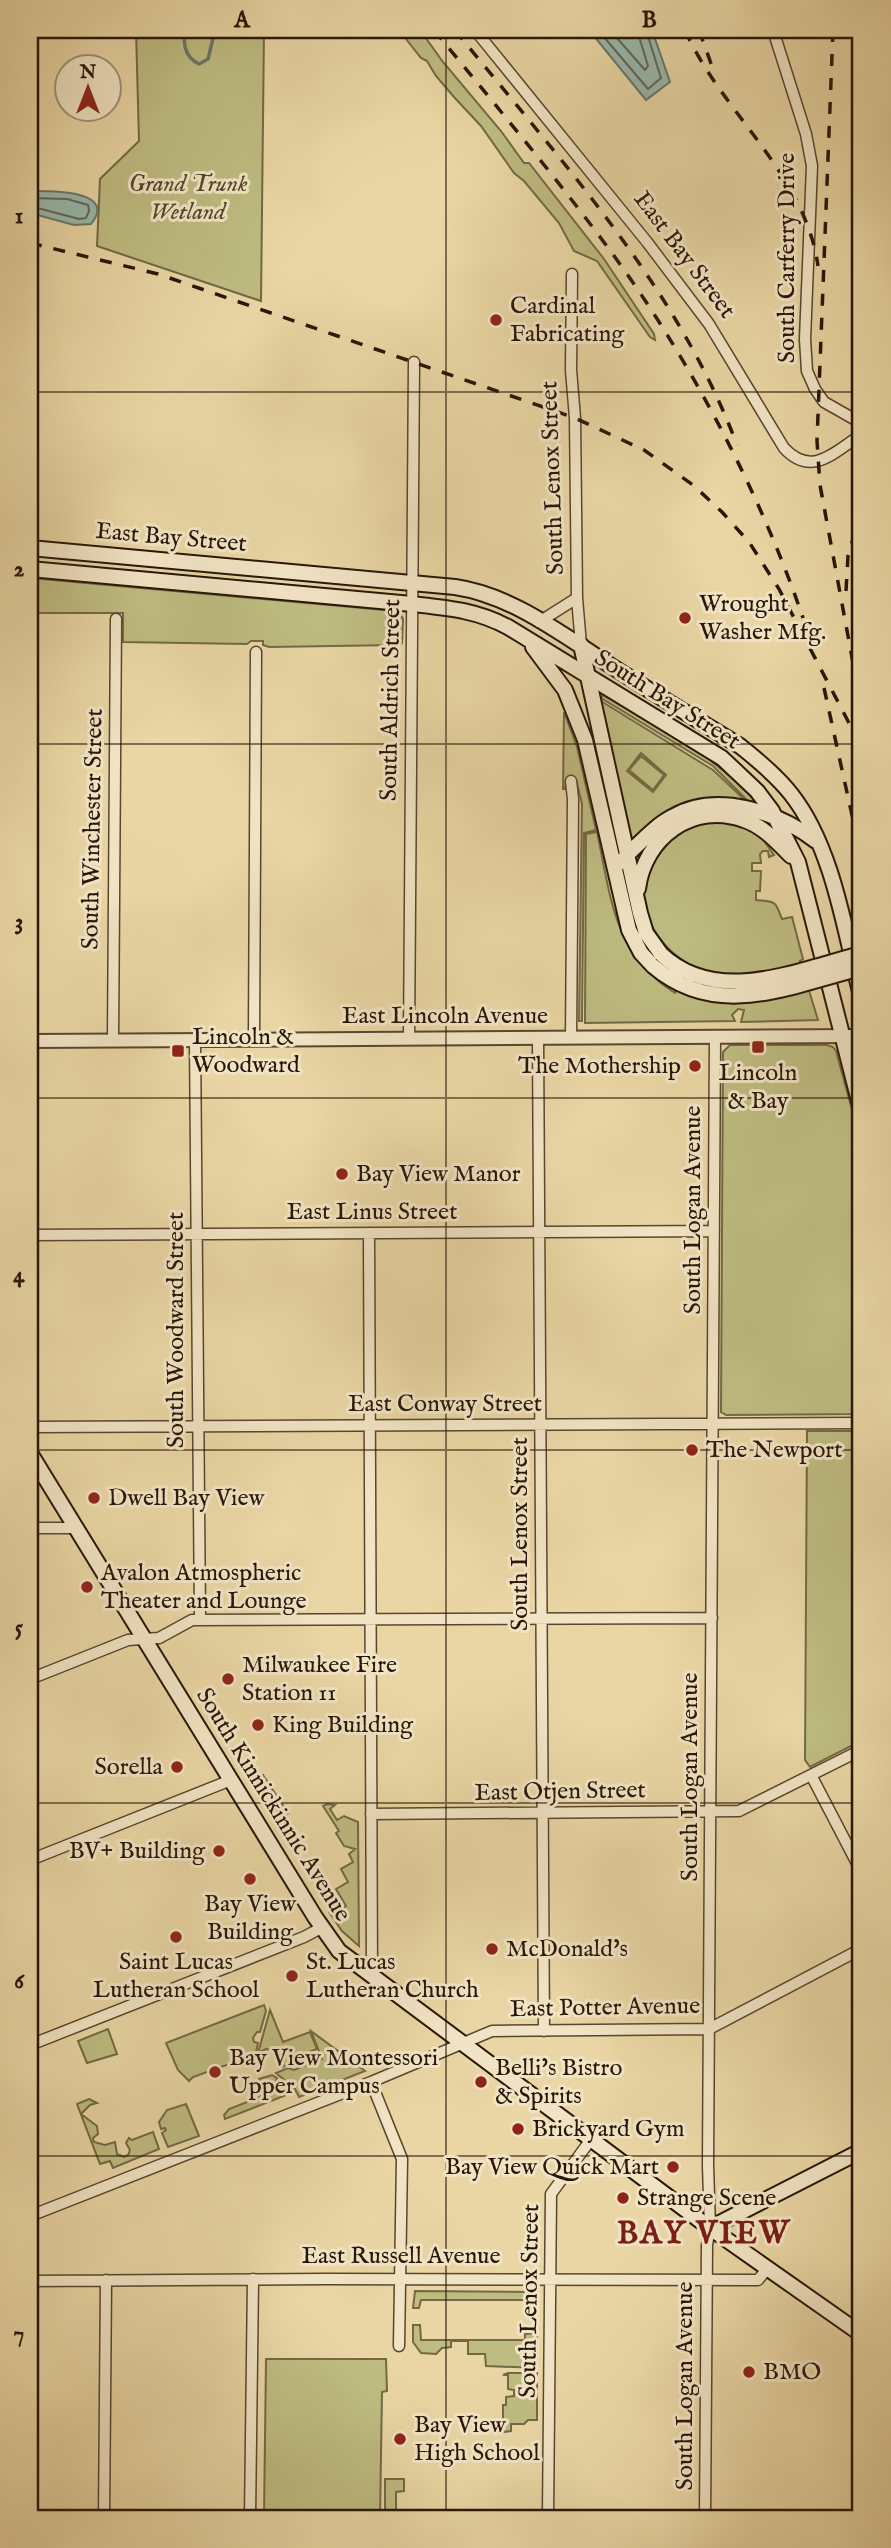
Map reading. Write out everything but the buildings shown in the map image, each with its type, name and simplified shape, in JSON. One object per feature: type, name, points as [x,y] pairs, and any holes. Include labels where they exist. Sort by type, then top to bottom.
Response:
[{"type":"main road","name":"East Bay Street","points":[[30,548],[476,590]]},
{"type":"main road","name":"East Bay Street","points":[[30,569],[474,612]]},
{"type":"main road","name":"South Bay Street","points":[[476,590],[494,596],[580,645],[740,746],[763,764],[793,796],[818,843],[832,881],[861,996]]},
{"type":"main road","name":"South Bay Street","points":[[474,612],[487,616],[528,640],[722,758],[758,790],[776,818],[798,862],[861,1109]]},
{"type":"main road","points":[[528,640],[565,690],[577,713],[629,930],[640,953],[699,978],[729,983],[770,977],[861,954]]},
{"type":"main road","points":[[580,645],[626,856],[646,933],[657,960],[676,984],[698,993],[738,997],[861,968]]},
{"type":"main road","points":[[616,880],[626,856],[661,823],[692,808],[729,805],[776,818],[798,827],[818,843]]},
{"type":"main road","points":[[637,901],[641,871],[656,844],[667,831],[682,822],[699,817],[729,815],[744,820],[769,834],[798,862]]},
{"type":"main road","name":"South Kinnickinnic Avenue","points":[[30,1453],[321,1927],[339,1951],[710,2228],[861,2333]]},
{"type":"main road","points":[[710,2228],[861,2151]]},
{"type":"street","name":"East Bay Street","points":[[475,30],[647,242],[709,324],[792,457],[804,462],[818,462],[861,435]]},
{"type":"street","name":"South Carferry Drive","points":[[773,30],[806,134],[812,166],[805,339],[807,371],[824,402],[861,423]]},
{"type":"street","name":"South Lenox Street","points":[[572,274],[571,370],[575,418],[580,645]]},
{"type":"street","name":"South Aldrich Street","points":[[409,1039],[414,362]]},
{"type":"street","name":"South Lenox Street","points":[[539,622],[577,598]]},
{"type":"street","name":"South Winchester Street","points":[[113,1041],[116,619]]},
{"type":"street","points":[[254,1040],[256,652]]},
{"type":"street","points":[[571,781],[571,1038]]},
{"type":"street","name":"East Lincoln Avenue","points":[[30,1041],[861,1036]]},
{"type":"street","name":"South Logan Avenue","points":[[705,2518],[707,2245],[710,2228],[708,2177],[715,1037]]},
{"type":"street","name":"South Lenox Street","points":[[538,1038],[544,2031]]},
{"type":"street","name":"South Woodward Street","points":[[195,1040],[200,1620]]},
{"type":"street","name":"East Linus Street","points":[[30,1235],[714,1231]]},
{"type":"street","points":[[369,1233],[372,1975]]},
{"type":"street","name":"East Conway Street","points":[[30,1427],[861,1423]]},
{"type":"street","points":[[30,1528],[75,1528]]},
{"type":"street","points":[[30,1679],[128,1640],[159,1638],[192,1620],[712,1618]]},
{"type":"street","name":"East Otjen Street","points":[[371,1814],[739,1811],[861,1750]]},
{"type":"street","points":[[811,1775],[861,1871]]},
{"type":"street","points":[[30,1860],[231,1780]]},
{"type":"street","points":[[30,2045],[304,1937],[321,1927]]},
{"type":"street","name":"East Potter Avenue","points":[[30,2216],[371,2082],[492,2031],[709,2029],[861,1950]]},
{"type":"street","points":[[371,2082],[402,2159],[399,2346]]},
{"type":"street","name":"South Lenox Street","points":[[548,2518],[551,2194],[592,2138]]},
{"type":"street","name":"East Russell Avenue","points":[[30,2281],[708,2281],[758,2280],[767,2269]]},
{"type":"street","points":[[250,2518],[253,2279]]},
{"type":"street","points":[[104,2518],[106,2280]]},
{"type":"green space","name":"Grand Trunk Wetland","points":[[136,30],[264,30],[261,301],[97,246],[100,179],[139,141]]},
{"type":"green space","points":[[399,30],[420,30],[524,163],[529,163],[604,259],[654,334],[655,340],[650,337],[597,261],[574,251],[559,223],[514,173],[481,126]]},
{"type":"green space","points":[[30,578],[396,611],[403,619],[402,643],[269,647],[263,645],[263,641],[251,641],[247,644],[123,642],[123,613],[30,613]]},
{"type":"green space","points":[[603,695],[666,731],[706,758],[743,788],[759,806],[753,806],[713,766],[601,698]]},
{"type":"green space","points":[[596,698],[713,770],[747,802],[719,799],[694,802],[631,843]],"holes":[[[641,753],[666,775],[653,792],[627,771]]]},
{"type":"green space","points":[[564,712],[577,747],[596,830],[584,833],[582,1021],[579,1021],[582,804],[576,779],[566,779],[563,789]]},
{"type":"green space","points":[[641,756],[664,775],[653,790],[629,770]]},
{"type":"green space","points":[[703,820],[736,822],[767,840],[765,842],[774,855],[769,857],[768,851],[763,851],[760,854],[761,863],[752,863],[752,871],[761,871],[760,891],[756,891],[756,900],[774,903],[782,919],[792,917],[803,959],[800,961],[818,1020],[741,1022],[744,1010],[738,1009],[732,1015],[735,1021],[585,1023],[586,834],[597,832],[611,901],[627,942],[654,978],[675,993],[688,964],[672,952],[650,922],[644,888],[655,854],[668,838]]},
{"type":"green space","points":[[730,1045],[827,1045],[836,1051],[861,1143],[861,1414],[726,1415],[721,1412],[723,1052]]},
{"type":"green space","points":[[807,1431],[861,1431],[861,1741],[810,1767],[805,1760]]},
{"type":"green space","points":[[263,1775],[288,1813],[282,1817],[274,1811],[269,1812],[252,1785],[254,1781],[257,1784],[262,1783],[258,1778]]},
{"type":"green space","points":[[335,1805],[330,1809],[337,1820],[344,1816],[358,1822],[359,1946],[342,1931],[329,1912],[330,1910],[333,1914],[346,1906],[336,1889],[348,1882],[341,1869],[353,1862],[349,1854],[355,1849],[344,1846],[336,1833],[339,1831],[323,1806]]},
{"type":"green space","points":[[264,2005],[266,2011],[260,2032],[253,2038],[254,2042],[258,2043],[256,2052],[189,2081],[178,2070],[166,2043]]},
{"type":"green space","points":[[270,2010],[283,2042],[310,2032],[317,2049],[290,2059],[283,2067],[273,2050],[266,2049],[258,2053]]},
{"type":"green space","points":[[108,2029],[117,2054],[87,2063],[78,2041]]},
{"type":"green space","points":[[311,2031],[365,2071],[299,2097],[295,2089],[276,2073],[288,2068],[294,2070],[322,2059]]},
{"type":"green space","points":[[272,2075],[277,2078],[277,2089],[282,2092],[289,2088],[294,2092],[225,2119],[224,2115],[229,2109],[260,2097],[263,2091],[259,2079]]},
{"type":"green space","points":[[89,2099],[97,2103],[90,2105],[81,2114],[97,2126],[98,2134],[93,2138],[94,2142],[105,2145],[115,2142],[117,2154],[124,2157],[130,2150],[126,2143],[129,2138],[132,2140],[153,2132],[159,2149],[113,2168],[110,2161],[100,2164],[77,2104]]},
{"type":"green space","points":[[186,2104],[199,2136],[168,2147],[162,2133],[166,2130],[161,2129],[159,2122],[167,2110]]},
{"type":"green space","points":[[415,2291],[534,2292],[538,2295],[537,2307],[525,2307],[525,2300],[421,2300],[419,2308],[413,2308]]},
{"type":"green space","points":[[413,2325],[420,2325],[421,2340],[525,2340],[525,2334],[537,2333],[537,2368],[486,2366],[485,2354],[468,2354],[468,2341],[451,2341],[451,2347],[442,2348],[436,2354],[421,2353],[413,2342]]},
{"type":"green space","points":[[266,2359],[386,2359],[387,2391],[382,2392],[380,2518],[264,2518]]},
{"type":"green space","points":[[537,2373],[537,2420],[511,2424],[511,2431],[503,2432],[503,2405],[506,2405],[506,2397],[514,2396],[514,2390],[508,2389],[508,2375],[503,2375]]},
{"type":"green space","points":[[385,2479],[404,2479],[404,2491],[396,2492],[396,2518],[385,2518]]},
{"type":"water","points":[[589,30],[652,30],[670,82],[646,100]]},
{"type":"water","points":[[30,191],[77,194],[96,204],[97,213],[91,224],[74,225],[30,213]]},
{"type":"waterway","points":[[184,30],[188,54],[199,64],[208,59],[215,30]]},
{"type":"railway","points":[[434,30],[585,217],[664,331],[743,472],[803,618]]},
{"type":"railway","points":[[455,30],[574,176],[649,278],[683,332],[712,387],[737,445]]},
{"type":"railway","points":[[685,30],[719,88],[780,172],[797,201],[810,233],[818,266]]},
{"type":"railway","points":[[699,30],[713,69]]},
{"type":"railway","points":[[833,30],[817,441],[820,485],[861,706]]},
{"type":"railway","points":[[30,243],[158,274],[575,418],[644,450],[693,485],[749,542],[779,589],[861,746]]},
{"type":"railway","points":[[846,591],[848,556],[861,512]]},
{"type":"railway","points":[[824,688],[861,856]]},
{"type":"place","name":"Cardinal Fabricating","points":[[496,320]]},
{"type":"place","name":"Wrought Washer Mfg.","points":[[685,618]]},
{"type":"place","name":"Lincoln & Bay","points":[[758,1047]]},
{"type":"place","name":"Lincoln & Woodward","points":[[178,1051]]},
{"type":"place","name":"The Mothership","points":[[695,1066]]},
{"type":"place","name":"Bay View Manor","points":[[342,1174]]},
{"type":"place","name":"The Newport","points":[[692,1450]]},
{"type":"place","name":"Dwell Bay View","points":[[94,1498]]},
{"type":"place","name":"Avalon Atmospheric Theater and Lounge","points":[[87,1587]]},
{"type":"place","name":"Milwaukee Fire Station 11","points":[[228,1679]]},
{"type":"place","name":"King Building","points":[[258,1725]]},
{"type":"place","name":"Sorella","points":[[177,1767]]},
{"type":"place","name":"BV+ Building","points":[[219,1851]]},
{"type":"place","name":"Bay View Building","points":[[250,1879]]},
{"type":"place","name":"Saint Lucas Lutheran School","points":[[176,1937]]},
{"type":"place","name":"McDonald's","points":[[492,1949]]},
{"type":"place","name":"St. Lucas Lutheran Church","points":[[292,1976]]},
{"type":"place","name":"Bay View Montessori Upper Campus","points":[[215,2072]]},
{"type":"place","name":"Belli's Bistro & Spirits","points":[[481,2082]]},
{"type":"place","name":"Brickyard Gym","points":[[518,2129]]},
{"type":"place","name":"Bay View Quick Mart","points":[[673,2167]]},
{"type":"place","name":"Strange Scene","points":[[623,2198]]},
{"type":"place","name":"BMO","points":[[749,2372]]},
{"type":"place","name":"Bay View High School","points":[[400,2439]]},
{"type":"district","name":"BAY VIEW","points":[[704,2234]]}]
